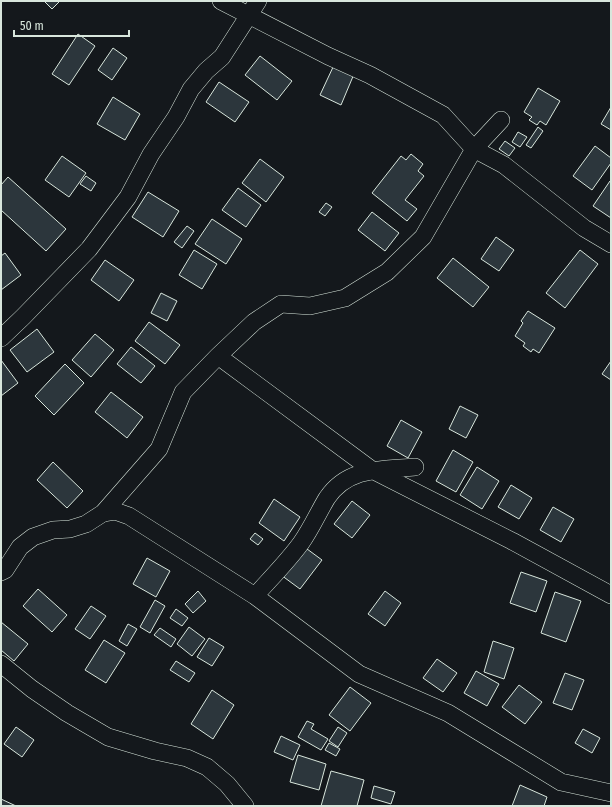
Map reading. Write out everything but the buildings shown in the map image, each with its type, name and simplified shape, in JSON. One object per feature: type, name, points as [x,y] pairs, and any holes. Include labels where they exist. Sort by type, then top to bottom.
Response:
[{"type":"street","points":[[221,1],[254,8],[328,56],[370,75],[443,115],[474,149],[504,165],[584,228],[611,244]]},
{"type":"street","points":[[1,338],[89,249],[128,196],[151,154],[176,117],[191,89],[206,71],[222,57],[254,8]]},
{"type":"street","points":[[1,572],[5,570],[20,547],[32,537],[53,530],[70,529],[81,526],[103,513],[159,449],[183,392],[254,322],[281,304],[310,306],[345,298],[387,272],[423,237],[474,149],[501,120]]},
{"type":"street","points":[[218,356],[372,470],[512,541],[611,595]]},
{"type":"street","points":[[255,596],[301,544],[328,497],[340,483],[359,473],[372,470],[415,467]]},
{"type":"street","points":[[103,513],[115,510],[129,516],[255,596],[359,674],[448,713],[561,782],[611,792]]},
{"type":"street","points":[[1,664],[32,689],[108,737],[155,751],[188,758],[207,767],[227,784],[245,806]]}]
